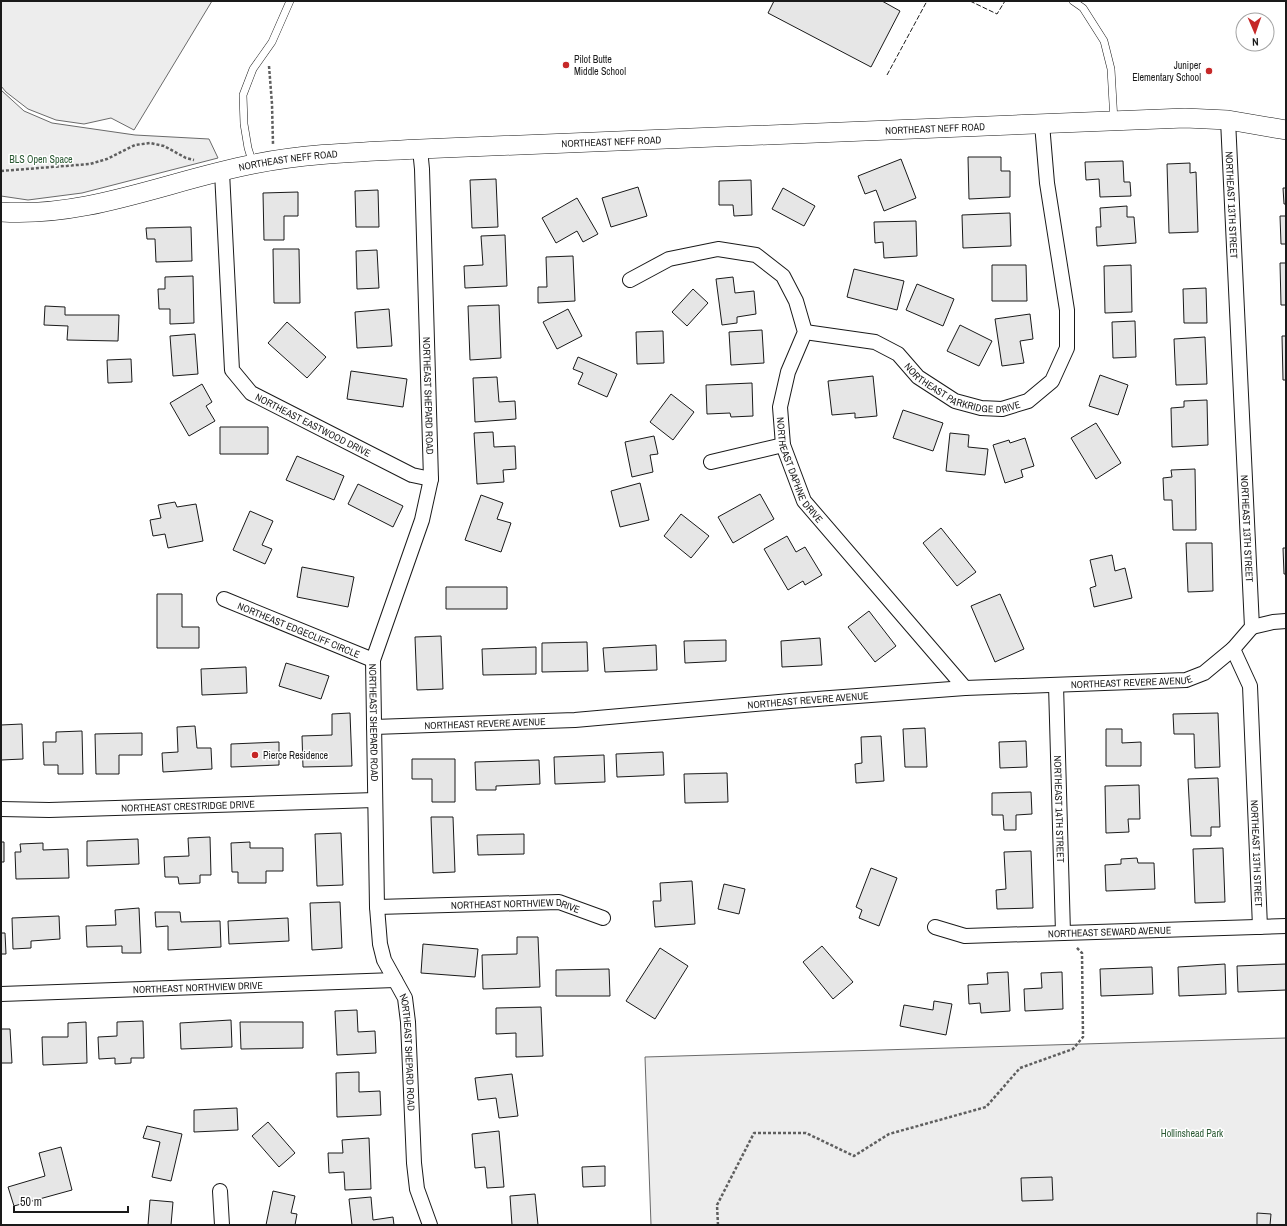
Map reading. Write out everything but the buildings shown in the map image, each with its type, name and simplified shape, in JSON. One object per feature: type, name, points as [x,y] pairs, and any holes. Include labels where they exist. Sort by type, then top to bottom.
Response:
[{"type":"main road","name":"NORTHEAST NEFF ROAD","points":[[1,212],[20,214],[83,207],[253,164],[309,155],[420,149],[1185,118],[1228,120],[1286,130]]},
{"type":"street","name":"NORTHEAST 13TH STREET","points":[[1228,120],[1252,628]]},
{"type":"street","name":"NORTHEAST PARKRIDGE DRIVE","points":[[805,332],[875,342],[898,354],[918,377],[955,401],[981,408],[1002,409],[1028,401],[1052,381],[1067,348],[1067,310],[1047,183],[1042,124]]},
{"type":"street","name":"NORTHEAST SHEPARD ROAD","points":[[420,149],[422,169],[431,479],[422,520],[373,660],[377,907],[380,944],[384,960],[405,998],[408,1022],[414,1163],[417,1189],[430,1225]]},
{"type":"street","name":"NORTHEAST EASTWOOD DRIVE","points":[[222,172],[232,370],[251,393],[412,475],[431,479]]},
{"type":"street","points":[[630,280],[669,259],[718,249],[756,255],[783,276],[796,301],[805,332]]},
{"type":"street","name":"NORTHEAST DAPHNE DRIVE","points":[[805,332],[788,372],[780,407],[783,445],[804,501],[965,688]]},
{"type":"street","points":[[711,462],[783,445]]},
{"type":"street","name":"NORTHEAST EDGECLIFF CIRCLE","points":[[224,599],[373,660]]},
{"type":"street","points":[[1233,649],[1252,628],[1273,622],[1286,621]]},
{"type":"street","name":"NORTHEAST 13TH STREET","points":[[1233,649],[1250,686],[1260,927]]},
{"type":"street","name":"NORTHEAST REVERE AVENUE","points":[[374,727],[575,720],[790,701],[965,688],[1186,680],[1204,672],[1233,649]]},
{"type":"street","name":"NORTHEAST 14TH STREET","points":[[1056,685],[1063,933]]},
{"type":"street","name":"NORTHEAST CRESTRIDGE DRIVE","points":[[1,809],[50,810],[375,800]]},
{"type":"street","name":"NORTHEAST NORTHVIEW DRIVE","points":[[377,907],[559,902],[603,918]]},
{"type":"street","name":"NORTHEAST SEWARD AVENUE","points":[[935,927],[965,936],[1286,926]]},
{"type":"street","name":"NORTHEAST NORTHVIEW DRIVE","points":[[1,994],[395,980]]},
{"type":"street","points":[[220,1191],[222,1225]]},
{"type":"lane","points":[[253,164],[248,148],[244,124],[243,95],[253,69],[272,42],[290,1]]},
{"type":"lane","points":[[1073,1],[1083,8],[1104,41],[1111,69],[1114,121]]},
{"type":"path","points":[[269,64],[272,104],[272,144]]},
{"type":"path","points":[[1,170],[90,164],[106,159],[136,145],[150,143],[164,146],[192,160],[200,159]]},
{"type":"path","points":[[718,1225],[718,1205],[754,1133],[806,1133],[854,1156],[889,1134],[986,1106],[1020,1068],[1073,1050],[1083,1037],[1082,953],[1063,933]]},
{"type":"shaded area","points":[[1,1],[212,1],[134,130],[111,118],[84,124],[56,120],[28,109],[6,92],[1,86]]},
{"type":"shaded area","name":"BLS Open Space","points":[[1,90],[24,111],[52,123],[135,135],[209,139],[218,158],[82,193],[28,200],[1,196]]},
{"type":"shaded area","name":"Hollinshead Park","points":[[1286,1038],[1286,1225],[651,1225],[645,1057]]},
{"type":"fence","points":[[887,75],[927,1]]},
{"type":"fence","points":[[970,1],[997,14],[1005,1]]},
{"type":"place","name":"Pilot Butte Middle School","points":[[566,65]]},
{"type":"place","name":"Juniper Elementary School","points":[[1209,71]]},
{"type":"place","name":"Pierce Residence","points":[[255,755]]}]
